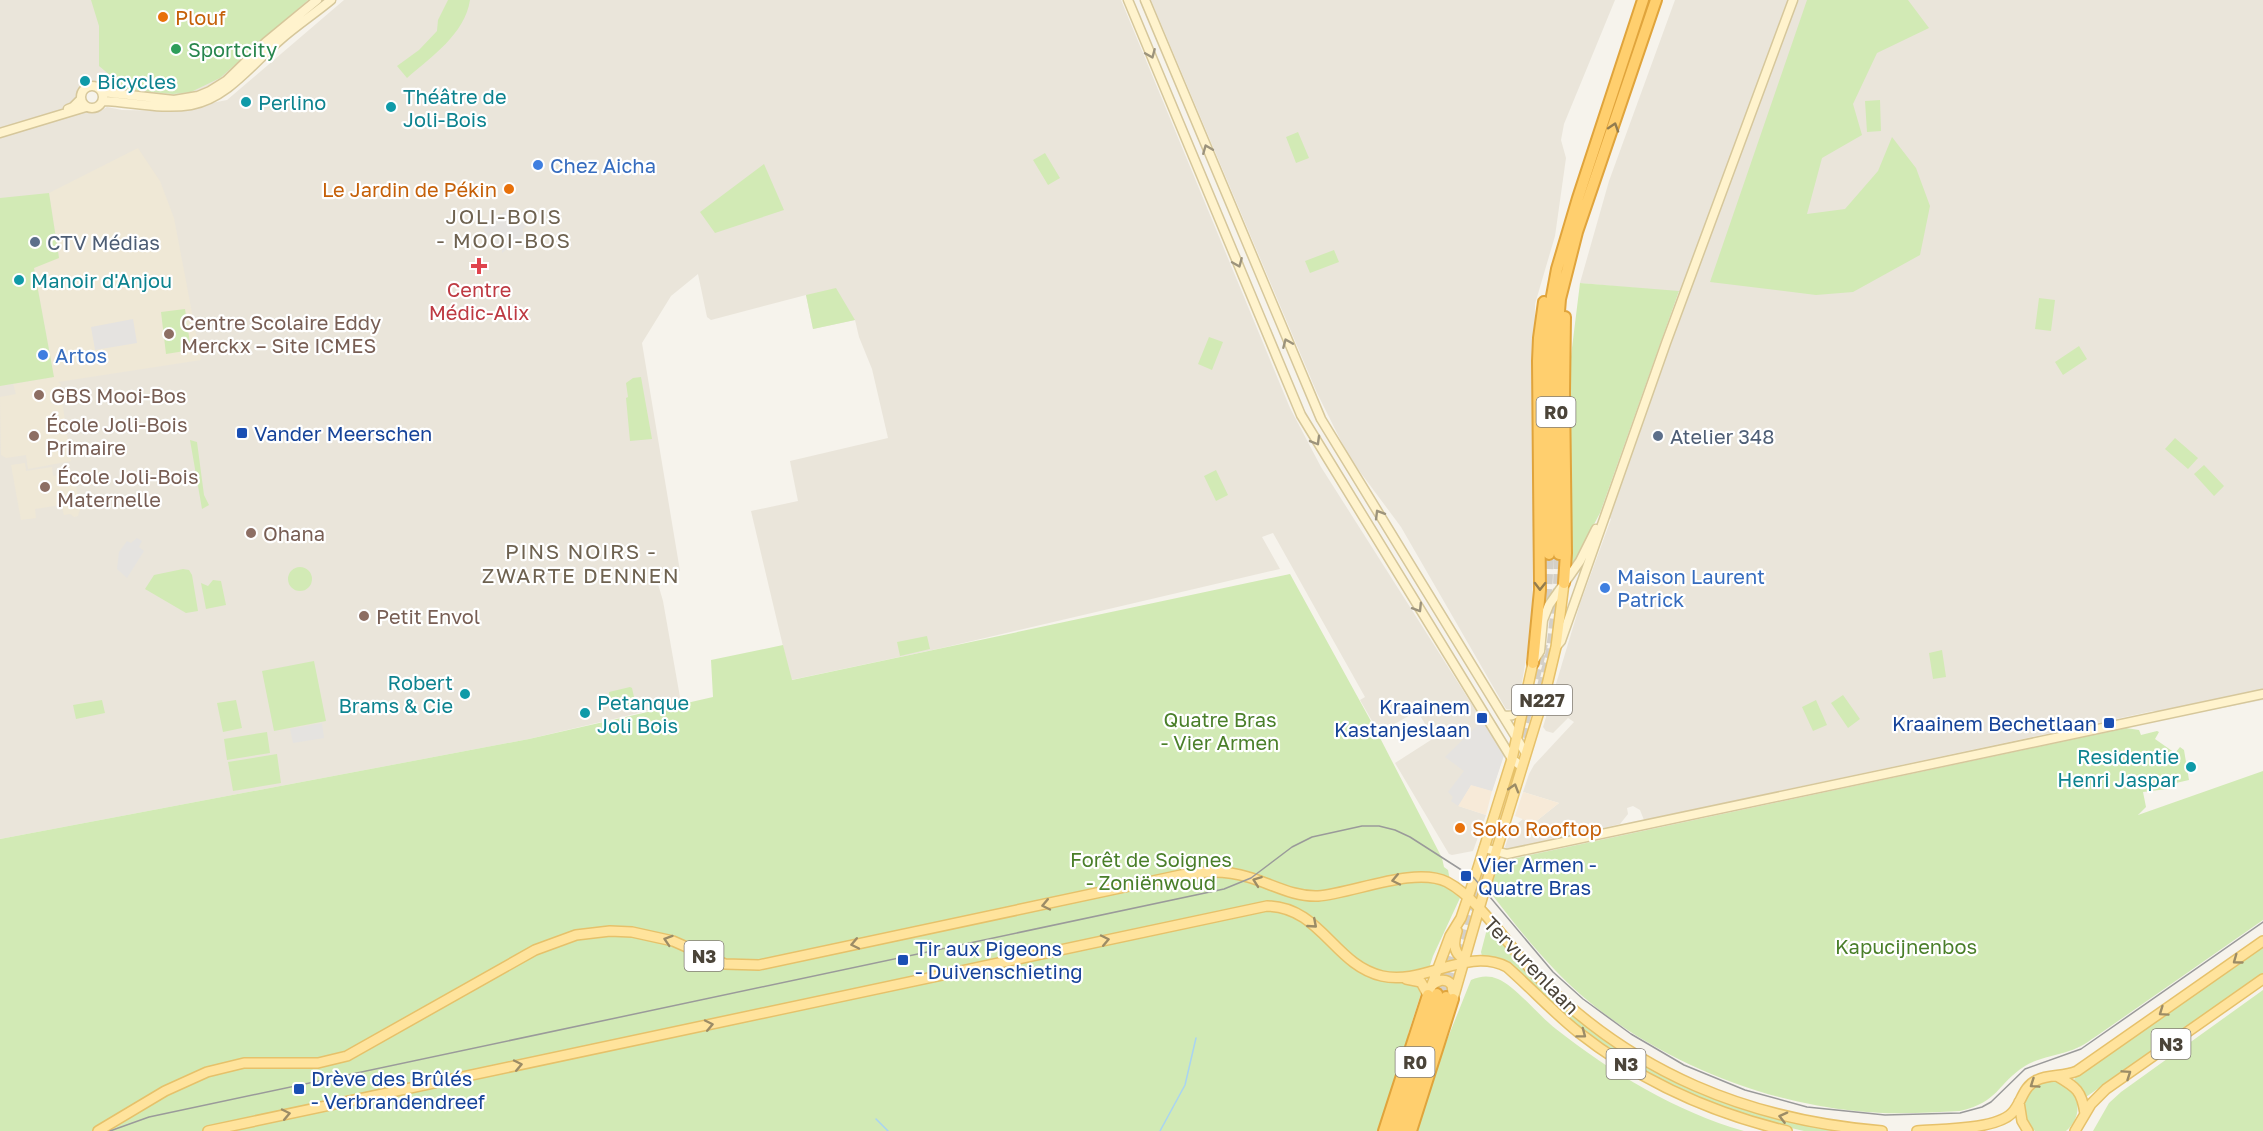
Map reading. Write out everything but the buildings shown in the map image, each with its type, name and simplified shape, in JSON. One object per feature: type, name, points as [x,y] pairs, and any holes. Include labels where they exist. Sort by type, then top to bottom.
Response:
[{"type":"highway","points":[[1533,663],[1540,590],[1539,338],[1565,224],[1572,204],[1578,198],[1643,0]]},
{"type":"highway","name":"R0","points":[[1549,296],[1546,361],[1553,554],[1557,325],[1577,232],[1656,0]]},
{"type":"highway","points":[[1564,583],[1570,567],[1564,326],[1569,272]]},
{"type":"highway","points":[[1384,1131],[1439,994]]},
{"type":"highway","points":[[1411,1131],[1439,994]]},
{"type":"highway","name":"R0","points":[[1393,1131],[1439,994]]},
{"type":"highway","name":"R0","points":[[1402,1131],[1439,994]]},
{"type":"main road","points":[[1556,647],[1564,583]]},
{"type":"main road","name":"N227","points":[[1462,961],[1546,689],[1556,647]]},
{"type":"main road","name":"N227","points":[[1462,961],[1454,945],[1512,759],[1533,663]]},
{"type":"main road","name":"Tervurenlaan","points":[[98,1131],[184,1082],[229,1066],[258,1062],[318,1063],[347,1056],[535,950],[576,935],[610,931],[632,932],[672,941],[724,964],[748,966],[1089,896],[1181,874],[1207,871],[1241,875],[1286,891],[1313,896],[1422,876],[1438,879],[1452,885],[1479,908],[1517,955],[1563,1002],[1598,1029],[1658,1068],[1718,1096],[1772,1114],[1828,1126],[1882,1131]]},
{"type":"main road","points":[[1452,885],[1474,881]]},
{"type":"main road","points":[[208,1131],[1259,907],[1283,908],[1296,912],[1310,921],[1363,970],[1382,976],[1421,982],[1439,994]]},
{"type":"main road","points":[[1439,994],[1436,969],[1450,936],[1461,918]]},
{"type":"main road","name":"N3","points":[[1917,1131],[1961,1128],[1999,1121],[2014,1112],[2029,1085],[2037,1080],[2067,1076],[2087,1065],[2263,941]]},
{"type":"main road","points":[[1398,978],[1462,961]]},
{"type":"main road","points":[[1439,994],[1462,961]]},
{"type":"main road","name":"Tervurenlaan","points":[[1462,961],[1498,962],[1507,967],[1579,1032],[1652,1080],[1717,1110],[1787,1131]]},
{"type":"main road","name":"N3","points":[[2075,1131],[2097,1097],[2106,1089],[2263,979]]},
{"type":"main road","points":[[2057,1076],[2078,1090],[2083,1099],[2085,1114]]},
{"type":"main road","points":[[2019,1102],[2022,1121],[2028,1131]]},
{"type":"street","points":[[102,96],[174,100],[204,94],[226,81],[266,42],[317,0]]},
{"type":"street","points":[[84,103],[82,91],[88,86],[95,86],[102,96],[166,107],[191,105],[204,101],[234,83],[283,37],[331,0]]},
{"type":"street","points":[[1128,0],[1301,415],[1512,759],[1521,766]]},
{"type":"street","points":[[1146,0],[1317,411],[1525,752]]},
{"type":"street","name":"N227","points":[[1556,647],[1562,641],[1792,0]]},
{"type":"street","points":[[0,131],[84,103],[96,108],[102,96]]},
{"type":"street","name":"N227","points":[[1570,567],[1607,511]]},
{"type":"street","points":[[1383,550],[1396,542]]},
{"type":"street","name":"N227","points":[[1533,663],[1540,651],[1546,612],[1564,583]]},
{"type":"street","points":[[1484,848],[1507,854],[2263,694]]},
{"type":"street","points":[[1503,715],[1517,714],[1527,696]]},
{"type":"street","points":[[1481,709],[1494,701]]},
{"type":"shaded area","points":[[0,0],[313,0],[216,86],[195,94],[177,97],[108,90],[95,84],[85,83],[78,88],[76,95],[83,111],[98,112],[107,107],[122,110],[171,111],[227,100],[344,0],[1121,0],[1290,408],[1321,467],[1504,755],[1492,791],[1471,785],[1459,806],[1486,815],[1473,851],[1449,854],[1395,763],[1434,738],[1417,711],[1379,733],[1360,700],[1365,697],[1273,533],[1262,537],[1280,569],[942,648],[791,680],[751,511],[798,501],[790,461],[888,438],[872,369],[855,320],[813,329],[806,295],[711,320],[707,317],[698,274],[671,296],[642,343],[680,571],[656,577],[663,601],[681,703],[529,739],[0,839]]},
{"type":"shaded area","points":[[1151,0],[1615,0],[1564,124],[1561,140],[1566,158],[1555,236],[1535,304],[1532,624],[1521,688],[1516,708],[1513,710],[1506,709],[1401,527],[1349,457],[1317,393]]},
{"type":"shaded area","points":[[1675,0],[2263,0],[2263,700],[2186,715],[2153,711],[1644,820],[1640,810],[1633,806],[1627,808],[1628,814],[1620,824],[1523,847],[1507,849],[1505,847],[1511,829],[1523,819],[1534,823],[1559,803],[1523,792],[1534,765],[1574,722],[1568,718],[1553,733],[1546,731],[1543,727],[1580,604],[1611,519],[1600,513],[1679,292],[1580,283],[1609,181]]},
{"type":"shaded area","points":[[138,148],[160,181],[174,218],[201,360],[58,382],[61,384],[71,461],[28,469],[26,455],[6,458],[1,455],[0,397],[16,394],[13,384],[54,377],[34,268],[59,257],[49,193]]},
{"type":"shaded area","points":[[510,207],[526,227],[523,229],[523,236],[502,253],[502,247],[499,249],[483,229]]},
{"type":"shaded area","points":[[133,319],[137,343],[95,350],[91,327]]},
{"type":"shaded area","name":"École Joli-Bois Maternelle","points":[[25,463],[26,471],[52,467],[53,476],[74,474],[80,509],[78,516],[64,515],[61,505],[35,509],[36,518],[21,520],[11,465]]},
{"type":"shaded area","points":[[137,538],[142,541],[139,547],[144,551],[127,578],[117,569],[119,552],[127,541],[131,543]]},
{"type":"shaded area","points":[[1482,721],[1504,755],[1492,791],[1471,785],[1458,806],[1451,801],[1453,797],[1448,792],[1464,771],[1445,757]]},
{"type":"shaded area","points":[[322,723],[324,738],[293,743],[290,729]]},
{"type":"shaded area","points":[[1471,785],[1492,791],[1486,815],[1458,806]]},
{"type":"shaded area","points":[[1523,792],[1559,803],[1534,823],[1527,821],[1515,816]]},
{"type":"green space","name":"Sportcity","points":[[91,0],[308,0],[220,78],[191,92],[173,94],[128,90],[99,66],[99,26]]},
{"type":"green space","points":[[448,0],[470,0],[461,24],[446,44],[407,78],[397,66],[419,50],[437,31],[438,20]]},
{"type":"green space","points":[[1807,0],[1908,0],[1929,28],[1877,53],[1853,104],[1862,135],[1822,158],[1807,214],[1845,209],[1878,171],[1892,137],[1916,168],[1930,206],[1920,255],[1853,292],[1816,295],[1710,282]]},
{"type":"green space","points":[[1880,100],[1881,131],[1867,132],[1865,101]]},
{"type":"green space","points":[[1298,132],[1309,158],[1296,163],[1286,137]]},
{"type":"green space","points":[[1045,153],[1060,178],[1048,185],[1033,160]]},
{"type":"green space","points":[[764,164],[784,210],[715,233],[700,212]]},
{"type":"green space","points":[[49,193],[59,258],[34,268],[54,377],[0,386],[0,198]]},
{"type":"green space","points":[[1334,250],[1339,262],[1310,273],[1305,261]]},
{"type":"green space","points":[[1580,283],[1679,291],[1600,513],[1572,566],[1567,357],[1571,356]]},
{"type":"green space","points":[[836,288],[855,320],[813,329],[806,295]]},
{"type":"green space","points":[[2039,298],[2055,300],[2051,331],[2035,329]]},
{"type":"green space","points":[[185,309],[191,350],[166,354],[161,312]]},
{"type":"green space","points":[[1209,337],[1223,342],[1212,370],[1198,364]]},
{"type":"green space","points":[[2079,346],[2087,359],[2063,375],[2055,362]]},
{"type":"green space","points":[[641,377],[652,439],[630,441],[626,383],[633,378]]},
{"type":"green space","points":[[2175,438],[2198,458],[2188,469],[2165,449]]},
{"type":"green space","points":[[190,440],[197,442],[204,495],[209,505],[202,509]]},
{"type":"green space","points":[[2204,465],[2224,486],[2214,496],[2194,474]]},
{"type":"green space","points":[[1216,470],[1228,495],[1216,501],[1204,476]]},
{"type":"green space","points":[[300,567],[305,568],[311,574],[311,584],[305,590],[300,591],[295,590],[289,584],[288,579],[289,574],[295,568]]},
{"type":"green space","points":[[183,569],[189,570],[192,575],[198,611],[186,613],[145,589],[154,575]]},
{"type":"green space","name":"Forêt de Soignes - Zoniënwoud","points":[[1290,574],[1378,734],[1442,858],[1444,867],[1448,870],[1452,891],[1460,898],[1433,956],[1408,1034],[1445,1045],[1471,980],[1484,977],[1495,978],[1512,988],[1556,1029],[1622,1075],[1669,1102],[1744,1131],[0,1131],[0,839],[529,739],[713,697],[711,660],[783,645],[792,680]]},
{"type":"green space","points":[[213,580],[221,581],[226,605],[206,609],[201,583],[208,586]]},
{"type":"green space","points":[[927,636],[930,649],[900,656],[897,642]]},
{"type":"green space","points":[[1942,650],[1946,677],[1933,679],[1929,653]]},
{"type":"green space","points":[[314,661],[326,721],[274,731],[262,671]]},
{"type":"green space","points":[[630,687],[636,706],[624,710],[620,699],[616,700],[618,710],[613,711],[611,701],[609,701],[609,692]]},
{"type":"green space","points":[[1843,695],[1860,719],[1848,728],[1831,703]]},
{"type":"green space","points":[[102,700],[105,713],[76,719],[73,705]]},
{"type":"green space","points":[[236,700],[242,728],[223,732],[217,703]]},
{"type":"green space","points":[[1816,700],[1827,725],[1813,731],[1802,707]]},
{"type":"green space","name":"Kapucijnenbos","points":[[2126,728],[2139,730],[2141,735],[2157,731],[2159,732],[2155,739],[2175,753],[2180,747],[2184,750],[2189,780],[2167,785],[2167,789],[2143,792],[2146,807],[2138,815],[2263,771],[2263,920],[2088,1042],[2073,1050],[2030,1063],[1983,1103],[1960,1111],[1882,1113],[1815,1105],[1774,1096],[1733,1083],[1693,1066],[1617,1023],[1584,997],[1554,969],[1490,892],[1495,872],[1507,860]]},
{"type":"green space","points":[[267,732],[270,753],[227,760],[224,739]]},
{"type":"green space","points":[[277,754],[281,783],[233,791],[228,762]]},
{"type":"green space","points":[[1490,928],[1525,969],[1563,1005],[1603,1037],[1647,1065],[1693,1088],[1741,1107],[1791,1121],[1844,1131],[1804,1131],[1727,1110],[1673,1087],[1632,1064],[1584,1031],[1555,1007],[1514,966],[1498,958],[1482,956],[1487,929]]},
{"type":"green space","points":[[2263,945],[2263,973],[2086,1097],[2074,1080],[2076,1077]]},
{"type":"green space","points":[[2263,990],[2263,1131],[2093,1131],[2109,1103],[2121,1092]]},
{"type":"green space","points":[[2053,1081],[2062,1084],[2074,1095],[2078,1109],[2076,1117],[2066,1131],[2035,1131],[2025,1116],[2026,1099],[2036,1086]]},
{"type":"waterway","points":[[1160,1131],[1185,1085],[1196,1038]]},
{"type":"waterway","points":[[876,1119],[888,1131]]},
{"type":"tunnel","points":[[1546,614],[1549,554]]},
{"type":"tunnel","points":[[1538,702],[1551,651],[1559,554]]},
{"type":"tunnel","points":[[1521,737],[1543,644]]},
{"type":"tunnel","points":[[1446,997],[1486,868]]},
{"type":"tunnel","points":[[1437,994],[1456,940]]},
{"type":"tram line","points":[[110,1131],[149,1117],[1224,889],[1251,878],[1292,847],[1312,837],[1362,826],[1379,826],[1395,830],[1410,837],[1474,878],[1553,972],[1583,999],[1631,1034],[1684,1065],[1745,1090],[1807,1107],[1885,1115],[1960,1113],[1982,1107],[1991,1102],[2025,1069],[2081,1049],[2263,922]]},
{"type":"place","name":"Plouf","points":[[163,17]]},
{"type":"place","name":"Sportcity","points":[[176,49]]},
{"type":"place","name":"Bicycles","points":[[85,81]]},
{"type":"place","name":"Perlino","points":[[246,102]]},
{"type":"place","name":"Théâtre de Joli-Bois","points":[[391,107]]},
{"type":"place","name":"Chez Aicha","points":[[538,165]]},
{"type":"place","name":"Le Jardin de Pékin","points":[[509,189]]},
{"type":"place","name":"CTV Médias","points":[[35,242]]},
{"type":"place","name":"Centre Médic-Alix","points":[[479,266]]},
{"type":"place","name":"Manoir d'Anjou","points":[[19,280]]},
{"type":"place","name":"Centre Scolaire Eddy Merckx – Site ICMES","points":[[169,334]]},
{"type":"place","name":"Artos","points":[[43,355]]},
{"type":"place","name":"GBS Mooi-Bos","points":[[39,395]]},
{"type":"place","name":"Vander Meerschen","points":[[242,433]]},
{"type":"place","name":"École Joli-Bois Primaire","points":[[34,436]]},
{"type":"place","name":"Atelier 348","points":[[1658,436]]},
{"type":"place","name":"École Joli-Bois Maternelle","points":[[45,487]]},
{"type":"place","name":"Ohana","points":[[251,533]]},
{"type":"place","name":"Maison Laurent Patrick","points":[[1605,588]]},
{"type":"place","name":"Petit Envol","points":[[364,616]]},
{"type":"place","name":"Robert Brams & Cie","points":[[465,694]]},
{"type":"place","name":"Petanque Joli Bois","points":[[585,713]]},
{"type":"place","name":"Kraainem Kastanjeslaan","points":[[1482,718]]},
{"type":"place","name":"Kraainem Bechetlaan","points":[[2109,723]]},
{"type":"place","name":"Residentie Henri Jaspar","points":[[2191,767]]},
{"type":"place","name":"Soko Rooftop","points":[[1460,828]]},
{"type":"place","name":"Vier Armen - Quatre Bras","points":[[1466,876]]},
{"type":"place","name":"Tir aux Pigeons - Duivenschieting","points":[[903,960]]},
{"type":"place","name":"Drève des Brûlés - Verbrandendreef","points":[[299,1089]]},
{"type":"district","name":"JOLI-BOIS - MOOI-BOS","points":[[504,228]]},
{"type":"district","name":"PINS NOIRS - ZWARTE DENNEN","points":[[581,563]]},
{"type":"park label","name":"Quatre Bras - Vier Armen","points":[[1220,730]]}]
